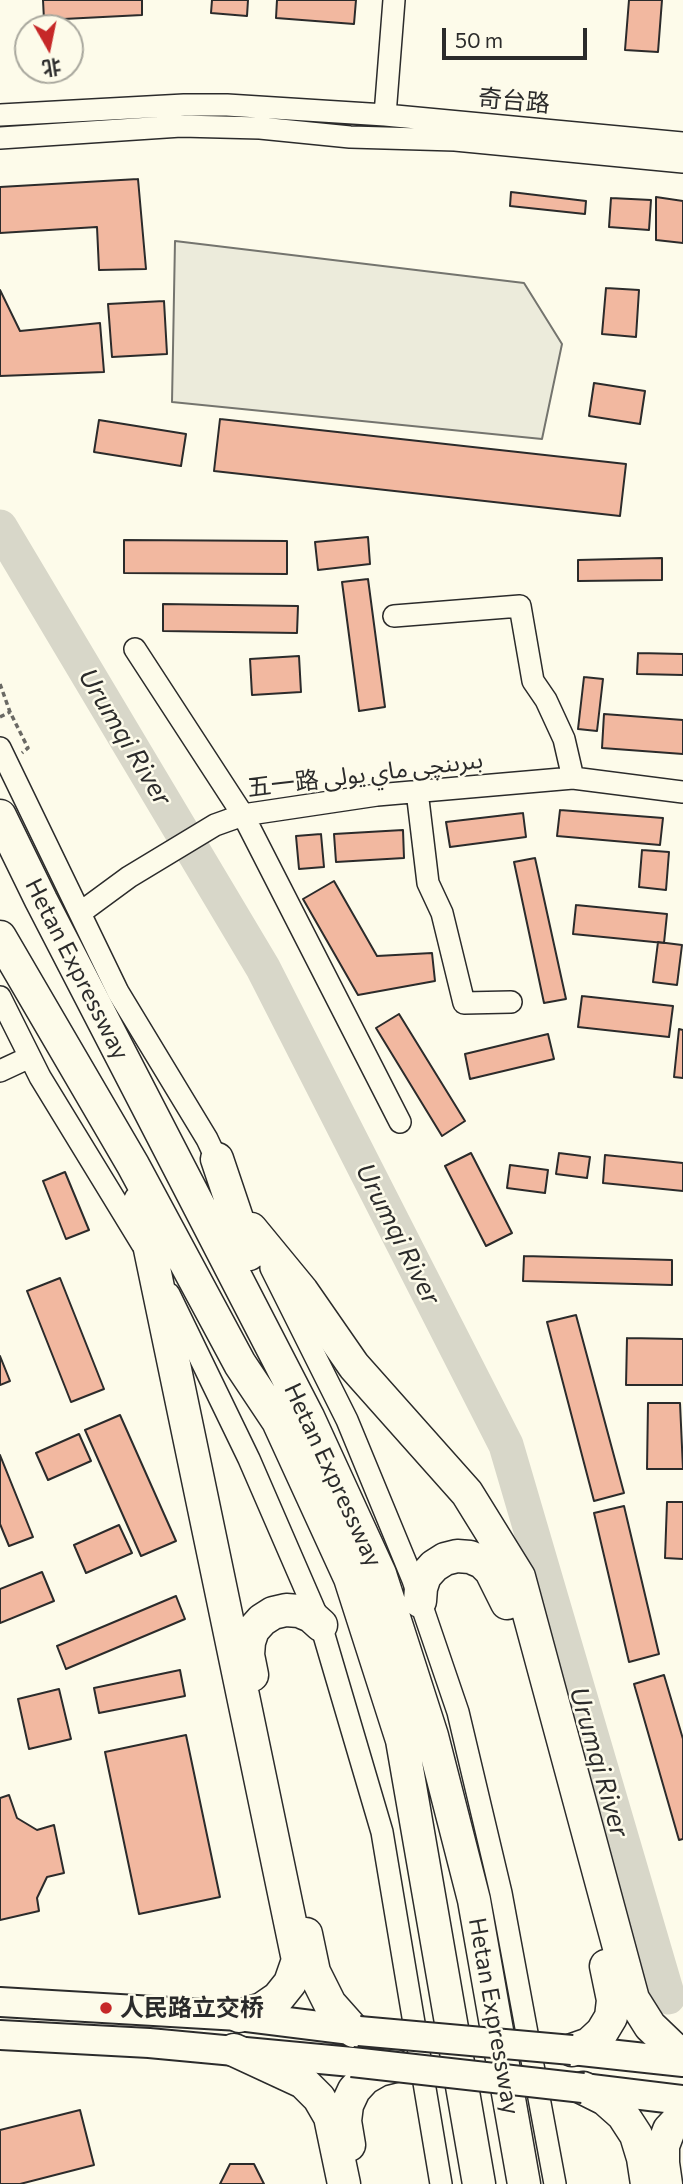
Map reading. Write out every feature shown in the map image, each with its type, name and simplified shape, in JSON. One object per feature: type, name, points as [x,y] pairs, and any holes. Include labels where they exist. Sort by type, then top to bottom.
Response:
[{"type":"highway","name":"Hetan Expressway","points":[[0,816],[295,1392],[380,1574],[432,1736],[474,1900],[524,2184]]},
{"type":"highway","name":"Hetan Expressway","points":[[0,937],[133,1165],[240,1364],[278,1421],[349,1577],[402,1740],[479,2184]]},
{"type":"highway","points":[[217,1159],[295,1392]]},
{"type":"highway","points":[[133,1165],[298,1960],[290,1983],[278,1998],[262,2009],[239,2016]]},
{"type":"highway","points":[[251,1229],[302,1291],[354,1366],[467,1493],[519,1577],[633,1999],[650,2026],[683,2054]]},
{"type":"highway","points":[[420,1601],[425,1576],[434,1566],[445,1559],[470,1557],[482,1562],[492,1571],[518,1624],[614,2000],[611,2017],[602,2032],[589,2043],[572,2050]]},
{"type":"highway","points":[[321,1625],[311,1616],[299,1611],[273,1613],[253,1630],[248,1655],[314,1972],[330,2004],[357,2031]]},
{"type":"highway","points":[[234,2050],[293,2076],[319,2098],[330,2118],[344,2184]]},
{"type":"highway","points":[[356,2184],[345,2121],[347,2105],[354,2090],[365,2078],[379,2070],[395,2066]]},
{"type":"highway","points":[[583,2088],[605,2099],[623,2115],[636,2135],[647,2184]]},
{"type":"highway","points":[[666,2184],[663,2146],[670,2130],[683,2115]]},
{"type":"main road","points":[[0,2002],[239,2016],[357,2031],[683,2062]]},
{"type":"main road","points":[[0,2035],[234,2050],[683,2100]]},
{"type":"street","points":[[385,115],[394,0]]},
{"type":"street","name":"奇台路","points":[[0,115],[227,105],[385,115],[683,143]]},
{"type":"street","name":"奇台路","points":[[0,138],[181,126],[260,128],[350,136],[455,140],[683,162]]},
{"type":"street","points":[[394,616],[520,606],[533,681],[546,700],[564,739],[573,778]]},
{"type":"street","points":[[135,649],[243,815],[400,1122]]},
{"type":"street","points":[[0,748],[118,992],[217,1159],[347,1420],[420,1601],[458,1712],[498,1880],[555,2184]]},
{"type":"street","name":"五一路 بىرىنچى ماي يولى","points":[[80,913],[128,877],[215,825],[243,815],[417,791],[573,778],[683,792]]},
{"type":"street","points":[[417,791],[428,883],[442,913],[464,1003],[511,1002]]},
{"type":"street","points":[[0,997],[40,1077],[153,1261],[249,1459],[321,1625],[382,1832],[441,2184]]},
{"type":"street","points":[[0,1072],[30,1057]]},
{"type":"path","points":[[0,684],[28,748]]},
{"type":"path","points":[[0,717],[10,712]]},
{"type":"shaded area","points":[[175,241],[524,283],[562,344],[542,439],[172,402]]},
{"type":"building","points":[[43,0],[142,0],[142,15],[84,18],[84,14],[44,14]]},
{"type":"building","points":[[212,0],[248,0],[247,16],[211,13]]},
{"type":"building","points":[[277,0],[356,0],[354,24],[276,18]]},
{"type":"building","points":[[629,0],[662,0],[658,52],[625,50]]},
{"type":"building","points":[[138,179],[146,269],[99,270],[97,227],[0,233],[0,187]]},
{"type":"building","points":[[511,192],[586,201],[585,214],[510,206]]},
{"type":"building","points":[[656,197],[683,201],[683,243],[656,240]]},
{"type":"building","points":[[611,198],[651,200],[649,230],[609,227]]},
{"type":"building","points":[[606,288],[639,290],[636,337],[602,334]]},
{"type":"building","points":[[0,290],[20,331],[100,323],[104,372],[0,376]]},
{"type":"building","points":[[164,301],[167,354],[112,357],[108,304]]},
{"type":"building","points":[[594,383],[645,391],[640,424],[589,416]]},
{"type":"building","points":[[220,419],[626,464],[620,516],[214,471]]},
{"type":"building","points":[[99,420],[186,434],[181,466],[94,452]]},
{"type":"building","points":[[368,537],[370,564],[318,570],[315,542]]},
{"type":"building","points":[[124,540],[287,541],[287,574],[124,573]]},
{"type":"building","points":[[662,558],[662,580],[578,581],[578,560]]},
{"type":"building","points":[[368,579],[385,707],[359,711],[342,582]]},
{"type":"building","points":[[163,604],[298,606],[297,633],[163,631]]},
{"type":"building","points":[[638,653],[683,654],[683,675],[637,674]]},
{"type":"building","points":[[299,656],[301,692],[252,695],[250,659]]},
{"type":"building","points":[[584,677],[603,679],[597,731],[578,729]]},
{"type":"building","points":[[604,714],[683,720],[683,754],[602,748]]},
{"type":"building","points":[[560,810],[663,818],[660,845],[557,836]]},
{"type":"building","points":[[523,813],[526,837],[450,847],[446,822]]},
{"type":"building","points":[[403,830],[404,858],[336,862],[334,834]]},
{"type":"building","points":[[321,834],[324,867],[299,869],[296,836]]},
{"type":"building","points":[[642,850],[669,852],[666,890],[639,887]]},
{"type":"building","points":[[535,858],[566,999],[544,1003],[514,862]]},
{"type":"building","points":[[334,881],[377,956],[432,953],[435,981],[358,995],[303,899]]},
{"type":"building","points":[[576,905],[667,914],[664,943],[573,934]]},
{"type":"building","points":[[658,942],[682,945],[677,985],[653,982]]},
{"type":"building","points":[[582,996],[673,1006],[669,1037],[578,1027]]},
{"type":"building","points":[[399,1014],[465,1121],[442,1136],[376,1028]]},
{"type":"building","points":[[679,1029],[683,1030],[683,1078],[674,1077]]},
{"type":"building","points":[[548,1034],[554,1059],[470,1079],[465,1054]]},
{"type":"building","points":[[471,1153],[512,1233],[486,1246],[445,1166]]},
{"type":"building","points":[[559,1153],[590,1157],[587,1178],[556,1174]]},
{"type":"building","points":[[605,1155],[683,1163],[683,1191],[603,1183]]},
{"type":"building","points":[[510,1165],[548,1170],[545,1193],[507,1188]]},
{"type":"building","points":[[65,1172],[89,1230],[66,1239],[43,1181]]},
{"type":"building","points":[[524,1256],[672,1260],[672,1285],[523,1281]]},
{"type":"building","points":[[60,1278],[104,1389],[71,1402],[27,1291]]},
{"type":"building","points":[[576,1315],[624,1493],[594,1501],[547,1322]]},
{"type":"building","points":[[627,1338],[683,1339],[683,1385],[626,1385]]},
{"type":"building","points":[[0,1356],[10,1381],[0,1385]]},
{"type":"building","points":[[648,1403],[680,1403],[683,1469],[647,1469]]},
{"type":"building","points":[[120,1415],[176,1541],[141,1556],[85,1430]]},
{"type":"building","points":[[79,1434],[91,1461],[48,1480],[36,1453]]},
{"type":"building","points":[[0,1455],[33,1537],[9,1546],[0,1524]]},
{"type":"building","points":[[667,1502],[683,1502],[683,1559],[665,1558]]},
{"type":"building","points":[[624,1506],[659,1654],[629,1662],[594,1513]]},
{"type":"building","points":[[119,1525],[132,1553],[86,1573],[74,1545]]},
{"type":"building","points":[[42,1572],[54,1601],[0,1623],[0,1589]]},
{"type":"building","points":[[176,1596],[185,1619],[66,1669],[57,1646]]},
{"type":"building","points":[[180,1670],[185,1696],[99,1713],[94,1688]]},
{"type":"building","points":[[664,1675],[683,1739],[683,1839],[679,1840],[634,1684]]},
{"type":"building","points":[[59,1689],[71,1739],[29,1749],[18,1699]]},
{"type":"building","points":[[186,1735],[220,1897],[139,1914],[105,1752]]},
{"type":"building","points":[[9,1795],[17,1818],[37,1830],[54,1825],[64,1873],[47,1877],[37,1898],[39,1911],[0,1920],[0,1798]]},
{"type":"building","points":[[80,2110],[94,2165],[20,2184],[0,2184],[0,2130]]},
{"type":"building","points":[[230,2164],[254,2164],[264,2184],[220,2184]]},
{"type":"waterway","name":"Urumqi River","points":[[0,527],[263,968],[506,1445],[668,1997]]},
{"type":"place","name":"人民路立交桥","points":[[106,2008]]}]
